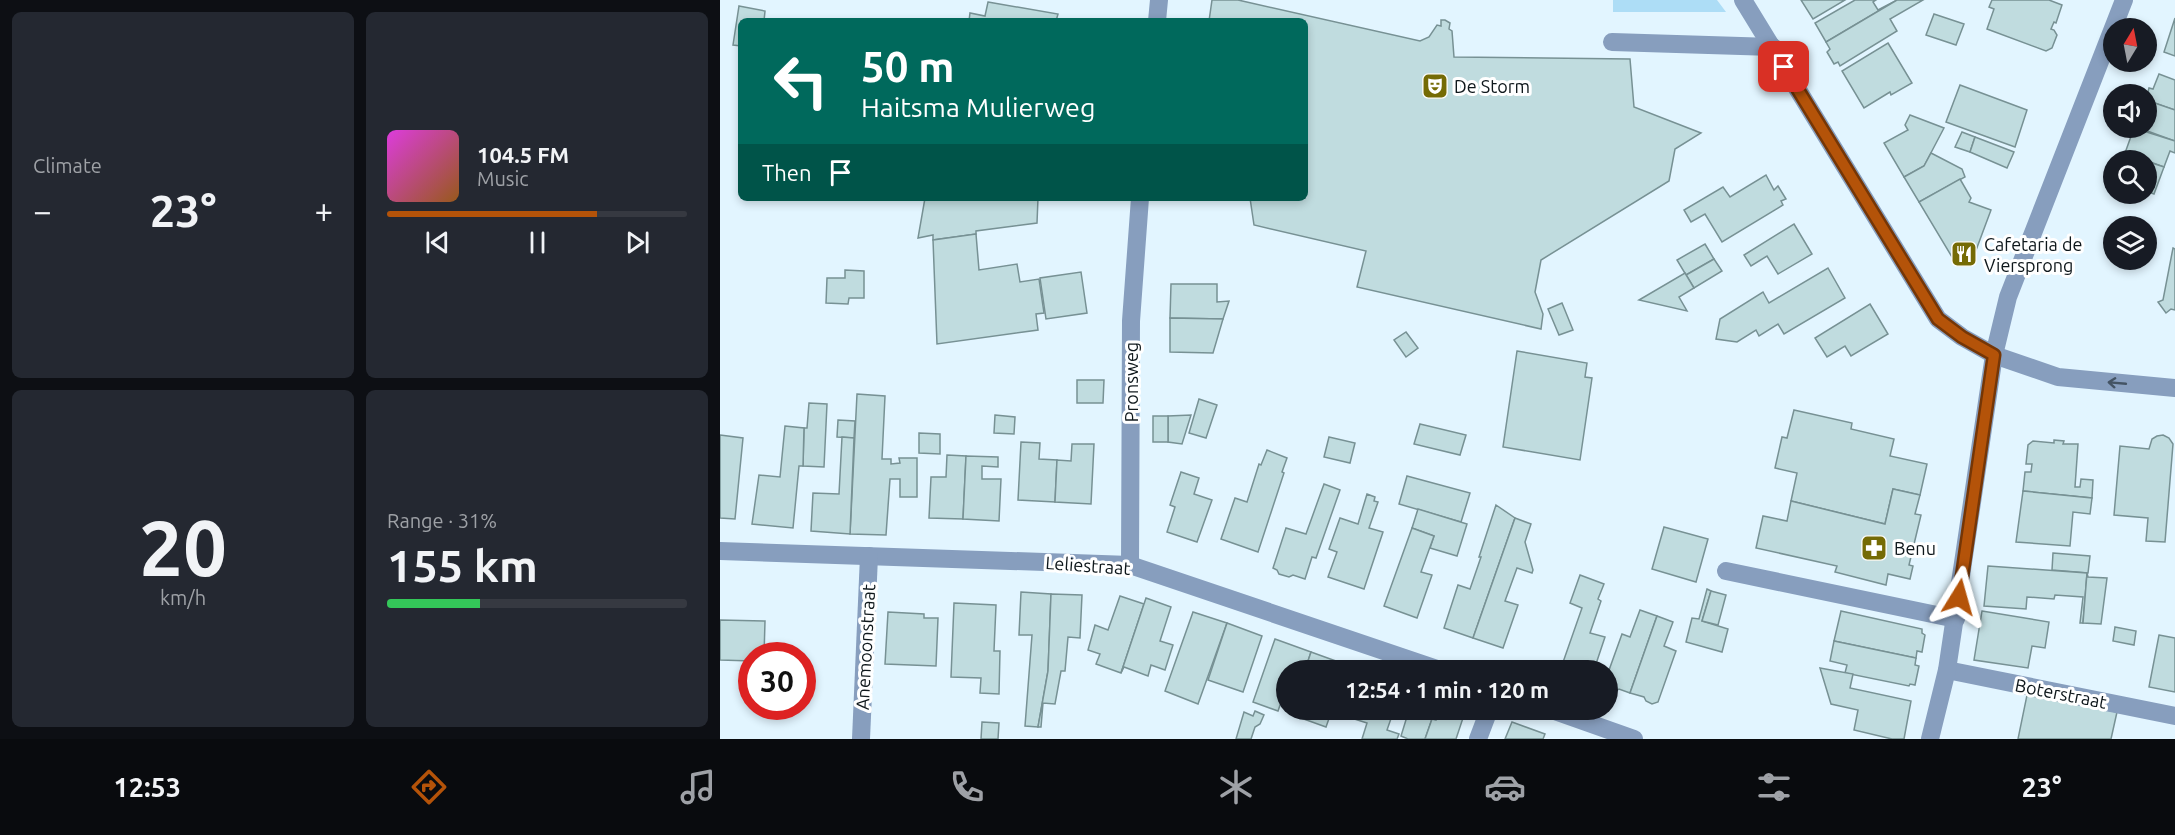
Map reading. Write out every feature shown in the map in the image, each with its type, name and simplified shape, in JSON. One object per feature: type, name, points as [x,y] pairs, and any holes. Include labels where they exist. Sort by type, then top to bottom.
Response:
[{"type":"street","points":[[1157,18],[1159,0]]},
{"type":"street","points":[[1743,0],[1938,319],[1962,337],[1994,355],[2058,377],[2175,388]]},
{"type":"street","points":[[1930,739],[1947,670],[1956,619],[1994,355],[2008,297],[2124,0]]},
{"type":"street","points":[[1612,42],[1773,47]]},
{"type":"street","name":"Pronsweg","points":[[1130,566],[1131,321],[1140,201]]},
{"type":"street","name":"Leliestraat","points":[[720,551],[1130,566],[1410,660]]},
{"type":"street","name":"Anemoonstraat","points":[[861,739],[869,556]]},
{"type":"street","points":[[1726,571],[1956,619]]},
{"type":"street","name":"Boterstraat","points":[[1947,670],[2175,717]]},
{"type":"street","points":[[1478,739],[1485,720]]},
{"type":"street","points":[[1580,720],[1634,739]]},
{"type":"shaded area","points":[[1613,0],[1717,0],[1726,12],[1613,12]]},
{"type":"building","points":[[1212,0],[1238,0],[1420,41],[1429,37],[1437,25],[1441,26],[1441,20],[1445,20],[1450,23],[1449,29],[1452,31],[1454,57],[1630,59],[1634,107],[1701,133],[1675,149],[1669,181],[1541,260],[1535,292],[1543,314],[1541,329],[1357,287],[1366,251],[1254,225],[1250,201],[1308,201],[1308,18],[1209,18]]},
{"type":"building","points":[[1801,0],[1845,0],[1813,19]]},
{"type":"building","points":[[1855,0],[1876,0],[1873,2],[1878,10],[1897,0],[1826,42],[1815,23]]},
{"type":"building","points":[[1897,0],[1923,0],[1890,19],[1897,31],[1840,66],[1838,62],[1834,64],[1827,52],[1830,49],[1826,42]]},
{"type":"building","points":[[1992,0],[2049,0],[2062,5],[2056,23],[2054,22],[2051,29],[2057,35],[2052,48],[2046,51],[1987,29],[1994,9],[1989,7]]},
{"type":"building","points":[[988,2],[1058,14],[1057,18],[969,18],[970,13],[985,16]]},
{"type":"building","points":[[739,6],[765,11],[764,18],[738,18],[738,46],[733,45]]},
{"type":"building","points":[[1934,14],[1964,24],[1956,45],[1926,35]]},
{"type":"building","points":[[2175,18],[2175,56],[2164,52]]},
{"type":"building","points":[[1888,43],[1912,83],[1891,95],[1890,92],[1864,108],[1842,71]]},
{"type":"building","points":[[2159,74],[2175,80],[2175,110],[2157,104],[2157,84],[2155,84]]},
{"type":"building","points":[[1960,85],[2027,110],[2015,147],[1946,122]]},
{"type":"building","points":[[2157,104],[2175,110],[2175,141],[2157,134]]},
{"type":"building","points":[[1910,115],[1944,128],[1924,166],[1904,177],[1884,143],[1908,130],[1905,125]]},
{"type":"building","points":[[1962,132],[1975,137],[1970,152],[1955,147]]},
{"type":"building","points":[[2157,135],[2175,141],[2175,153],[2170,151],[2164,167],[2157,164],[2157,150],[2126,150],[2130,138],[2157,138]]},
{"type":"building","points":[[1975,137],[2014,152],[2007,168],[1970,152]]},
{"type":"building","points":[[1931,153],[1962,169],[1965,177],[1919,202],[1904,177],[1924,166]]},
{"type":"building","points":[[2157,165],[2164,167],[2157,186]]},
{"type":"building","points":[[1766,175],[1774,190],[1778,186],[1786,199],[1781,201],[1783,205],[1722,242],[1705,214],[1691,222],[1684,210],[1723,187],[1730,197]]},
{"type":"building","points":[[1960,179],[1971,198],[1969,202],[1991,210],[1972,261],[1955,262],[1919,202]]},
{"type":"building","points":[[924,201],[1038,201],[1037,223],[976,231],[976,234],[933,240],[933,235],[918,238]]},
{"type":"building","points":[[1794,224],[1812,254],[1778,274],[1767,256],[1751,266],[1744,255]]},
{"type":"building","points":[[976,234],[979,270],[1017,264],[1020,282],[1039,279],[1044,313],[1036,314],[1038,330],[937,344],[933,240]]},
{"type":"building","points":[[1705,244],[1714,259],[1686,275],[1677,260]]},
{"type":"building","points":[[2173,248],[2175,249],[2175,310],[2171,309],[2166,313],[2158,302],[2163,300]]},
{"type":"building","points":[[1714,259],[1722,271],[1694,288],[1686,275]]},
{"type":"building","points":[[1828,268],[1845,298],[1784,334],[1778,324],[1759,336],[1756,330],[1737,342],[1716,339],[1720,319],[1763,292],[1769,303]]},
{"type":"building","points":[[845,270],[864,271],[864,298],[849,298],[848,304],[826,303],[827,278],[845,278]]},
{"type":"building","points":[[1081,272],[1087,313],[1046,319],[1040,278]]},
{"type":"building","points":[[1685,273],[1694,288],[1679,297],[1687,311],[1639,300]]},
{"type":"building","points":[[1171,284],[1217,284],[1217,302],[1229,301],[1223,319],[1170,318]]},
{"type":"building","points":[[1562,303],[1573,330],[1559,335],[1548,309]]},
{"type":"building","points":[[1870,304],[1888,334],[1851,356],[1845,346],[1827,357],[1815,338]]},
{"type":"building","points":[[1170,318],[1223,319],[1213,353],[1170,352]]},
{"type":"building","points":[[1406,332],[1418,348],[1406,357],[1394,340]]},
{"type":"building","points":[[1517,351],[1587,363],[1585,377],[1592,378],[1580,460],[1503,447]]},
{"type":"building","points":[[1077,380],[1104,380],[1103,403],[1077,403]]},
{"type":"building","points":[[857,394],[885,396],[882,459],[891,459],[891,464],[900,463],[899,458],[917,458],[917,497],[900,497],[900,479],[890,479],[886,535],[850,534]]},
{"type":"building","points":[[1199,399],[1217,405],[1206,438],[1189,433]]},
{"type":"building","points":[[809,403],[827,404],[824,467],[803,466],[804,428],[807,428]]},
{"type":"building","points":[[1794,410],[1852,423],[1851,429],[1894,439],[1890,456],[1927,464],[1920,495],[1893,489],[1885,524],[1791,501],[1797,473],[1775,468],[1782,437],[1787,438]]},
{"type":"building","points":[[995,415],[1015,417],[1014,434],[994,433]]},
{"type":"building","points":[[1191,415],[1182,444],[1168,442],[1168,416]]},
{"type":"building","points":[[1153,416],[1168,416],[1168,442],[1153,442]]},
{"type":"building","points":[[838,420],[855,421],[854,438],[837,437]]},
{"type":"building","points":[[1420,424],[1466,435],[1460,455],[1414,444]]},
{"type":"building","points":[[785,426],[804,428],[803,466],[799,466],[793,528],[752,524],[759,475],[780,477]]},
{"type":"building","points":[[919,433],[940,434],[940,454],[919,453]]},
{"type":"building","points":[[720,435],[743,438],[735,519],[720,518]]},
{"type":"building","points":[[2163,435],[2173,444],[2165,542],[2146,541],[2148,518],[2114,515],[2120,446],[2149,449],[2152,439]]},
{"type":"building","points":[[842,437],[854,438],[850,534],[811,531],[813,493],[839,494]]},
{"type":"building","points":[[1329,437],[1355,443],[1350,463],[1324,457]]},
{"type":"building","points":[[2054,440],[2064,441],[2063,444],[2078,444],[2075,487],[2080,487],[2081,479],[2093,480],[2092,498],[2023,491],[2025,472],[2031,472],[2032,464],[2026,464],[2028,445],[2033,441],[2054,443]]},
{"type":"building","points":[[1021,442],[1040,443],[1039,459],[1057,460],[1055,502],[1018,500]]},
{"type":"building","points":[[1072,444],[1094,444],[1091,504],[1055,502],[1057,460],[1071,461]]},
{"type":"building","points":[[1267,450],[1287,458],[1258,552],[1221,539],[1235,498],[1247,502],[1259,464],[1261,465]]},
{"type":"building","points":[[947,455],[966,456],[963,519],[929,518],[931,477],[946,477]]},
{"type":"building","points":[[966,456],[998,457],[998,467],[982,466],[982,479],[1001,479],[999,521],[963,519]]},
{"type":"building","points":[[1181,472],[1199,478],[1194,494],[1212,500],[1197,542],[1167,532],[1175,507],[1170,505]]},
{"type":"building","points":[[1407,476],[1470,493],[1461,522],[1399,504]]},
{"type":"building","points":[[1324,484],[1340,490],[1316,558],[1312,557],[1305,579],[1279,574],[1273,568],[1286,528],[1306,534]]},
{"type":"building","points":[[1893,489],[1920,495],[1915,514],[1921,515],[1909,565],[1913,566],[1910,579],[1888,574],[1886,585],[1835,572],[1837,566],[1756,548],[1763,516],[1787,521],[1791,501],[1885,524]]},
{"type":"building","points":[[2023,491],[2092,498],[2090,514],[2073,512],[2070,546],[2016,542]]},
{"type":"building","points":[[1367,494],[1375,497],[1374,501],[1378,502],[1369,528],[1383,532],[1364,589],[1328,577],[1337,552],[1329,549],[1340,518],[1358,524]]},
{"type":"building","points":[[1496,505],[1515,518],[1473,638],[1444,628],[1458,585],[1470,589]]},
{"type":"building","points":[[1418,509],[1467,524],[1457,556],[1430,548],[1434,536],[1412,528]]},
{"type":"building","points":[[1515,518],[1531,524],[1525,542],[1533,570],[1532,573],[1517,568],[1505,601],[1518,605],[1503,648],[1473,638]]},
{"type":"building","points":[[1664,527],[1708,539],[1696,582],[1652,569]]},
{"type":"building","points":[[1412,528],[1434,536],[1421,572],[1432,575],[1417,618],[1384,606]]},
{"type":"building","points":[[2053,553],[2090,556],[2088,573],[2052,570]]},
{"type":"building","points":[[1988,566],[2087,573],[2083,623],[2080,623],[2083,597],[2055,595],[2054,599],[2027,597],[2026,609],[1984,606]]},
{"type":"building","points":[[2087,573],[2088,577],[2107,578],[2101,624],[2083,623]]},
{"type":"building","points":[[1580,575],[1604,584],[1590,633],[1605,637],[1597,660],[1564,660],[1582,608],[1570,603]]},
{"type":"building","points":[[1707,589],[1711,591],[1702,621],[1728,629],[1722,652],[1686,642],[1692,618],[1699,619]]},
{"type":"building","points":[[1711,591],[1726,595],[1718,625],[1702,621]]},
{"type":"building","points":[[1021,592],[1051,594],[1048,671],[1038,727],[1025,726],[1032,635],[1019,635]]},
{"type":"building","points":[[1051,594],[1082,595],[1080,638],[1068,637],[1065,671],[1061,671],[1055,704],[1043,703],[1041,727],[1038,727],[1048,671]]},
{"type":"building","points":[[1120,596],[1144,604],[1121,673],[1096,664],[1100,654],[1088,650],[1095,625],[1108,630]]},
{"type":"building","points":[[1146,598],[1171,607],[1160,641],[1173,645],[1165,670],[1151,665],[1148,676],[1124,667],[1121,673]]},
{"type":"building","points":[[954,603],[996,605],[994,651],[1000,651],[999,694],[980,693],[981,678],[951,677]]},
{"type":"building","points":[[1640,610],[1657,616],[1630,693],[1618,690],[1618,660],[1613,660],[1622,634],[1630,637]]},
{"type":"building","points":[[1841,611],[1922,629],[1925,635],[1922,652],[1917,651],[1916,658],[1834,641]]},
{"type":"building","points":[[1982,611],[2049,622],[2045,648],[2032,646],[2028,668],[1974,660]]},
{"type":"building","points":[[888,612],[924,614],[924,618],[938,618],[936,666],[885,664]]},
{"type":"building","points":[[1193,612],[1227,623],[1198,704],[1165,691]]},
{"type":"building","points":[[1657,616],[1673,622],[1664,646],[1676,651],[1658,702],[1652,704],[1644,697],[1630,693]]},
{"type":"building","points":[[720,620],[765,621],[764,642],[738,642],[738,661],[720,660]]},
{"type":"building","points":[[1227,623],[1262,636],[1243,692],[1208,680]]},
{"type":"building","points":[[2115,627],[2136,631],[2134,645],[2113,641]]},
{"type":"building","points":[[2159,635],[2175,638],[2175,692],[2149,687]]},
{"type":"building","points":[[1275,639],[1311,652],[1308,660],[1276,660],[1276,710],[1253,702]]},
{"type":"building","points":[[1834,641],[1916,658],[1915,665],[1919,666],[1915,685],[1910,684],[1909,686],[1845,673],[1847,665],[1830,661]]},
{"type":"building","points":[[1311,652],[1333,660],[1308,660]]},
{"type":"building","points":[[1820,668],[1853,674],[1850,688],[1911,701],[1904,739],[1892,739],[1854,730],[1858,710],[1831,704]]},
{"type":"building","points":[[2027,695],[2117,712],[2111,739],[2018,739]]},
{"type":"building","points":[[1255,711],[1264,715],[1260,724],[1255,727],[1251,739],[1236,739],[1244,712],[1253,716]]},
{"type":"building","points":[[1307,720],[1328,720],[1326,727]]},
{"type":"building","points":[[1358,720],[1390,720],[1387,730],[1399,734],[1397,739],[1362,739],[1367,723]]},
{"type":"building","points":[[1406,720],[1432,720],[1425,739],[1408,739],[1401,736]]},
{"type":"building","points":[[1432,720],[1462,720],[1456,739],[1425,739]]},
{"type":"building","points":[[982,722],[999,723],[998,739],[981,739]]},
{"type":"building","points":[[1512,722],[1545,734],[1543,739],[1505,739]]},
{"type":"place","name":"De Storm","points":[[1435,86]]},
{"type":"place","name":"Cafetaria de Viersprong","points":[[1964,254]]},
{"type":"place","name":"Benu","points":[[1874,548]]},
{"type":"route","points":[[1784,67],[1938,319],[1962,337],[1994,355],[1959,597]]}]
